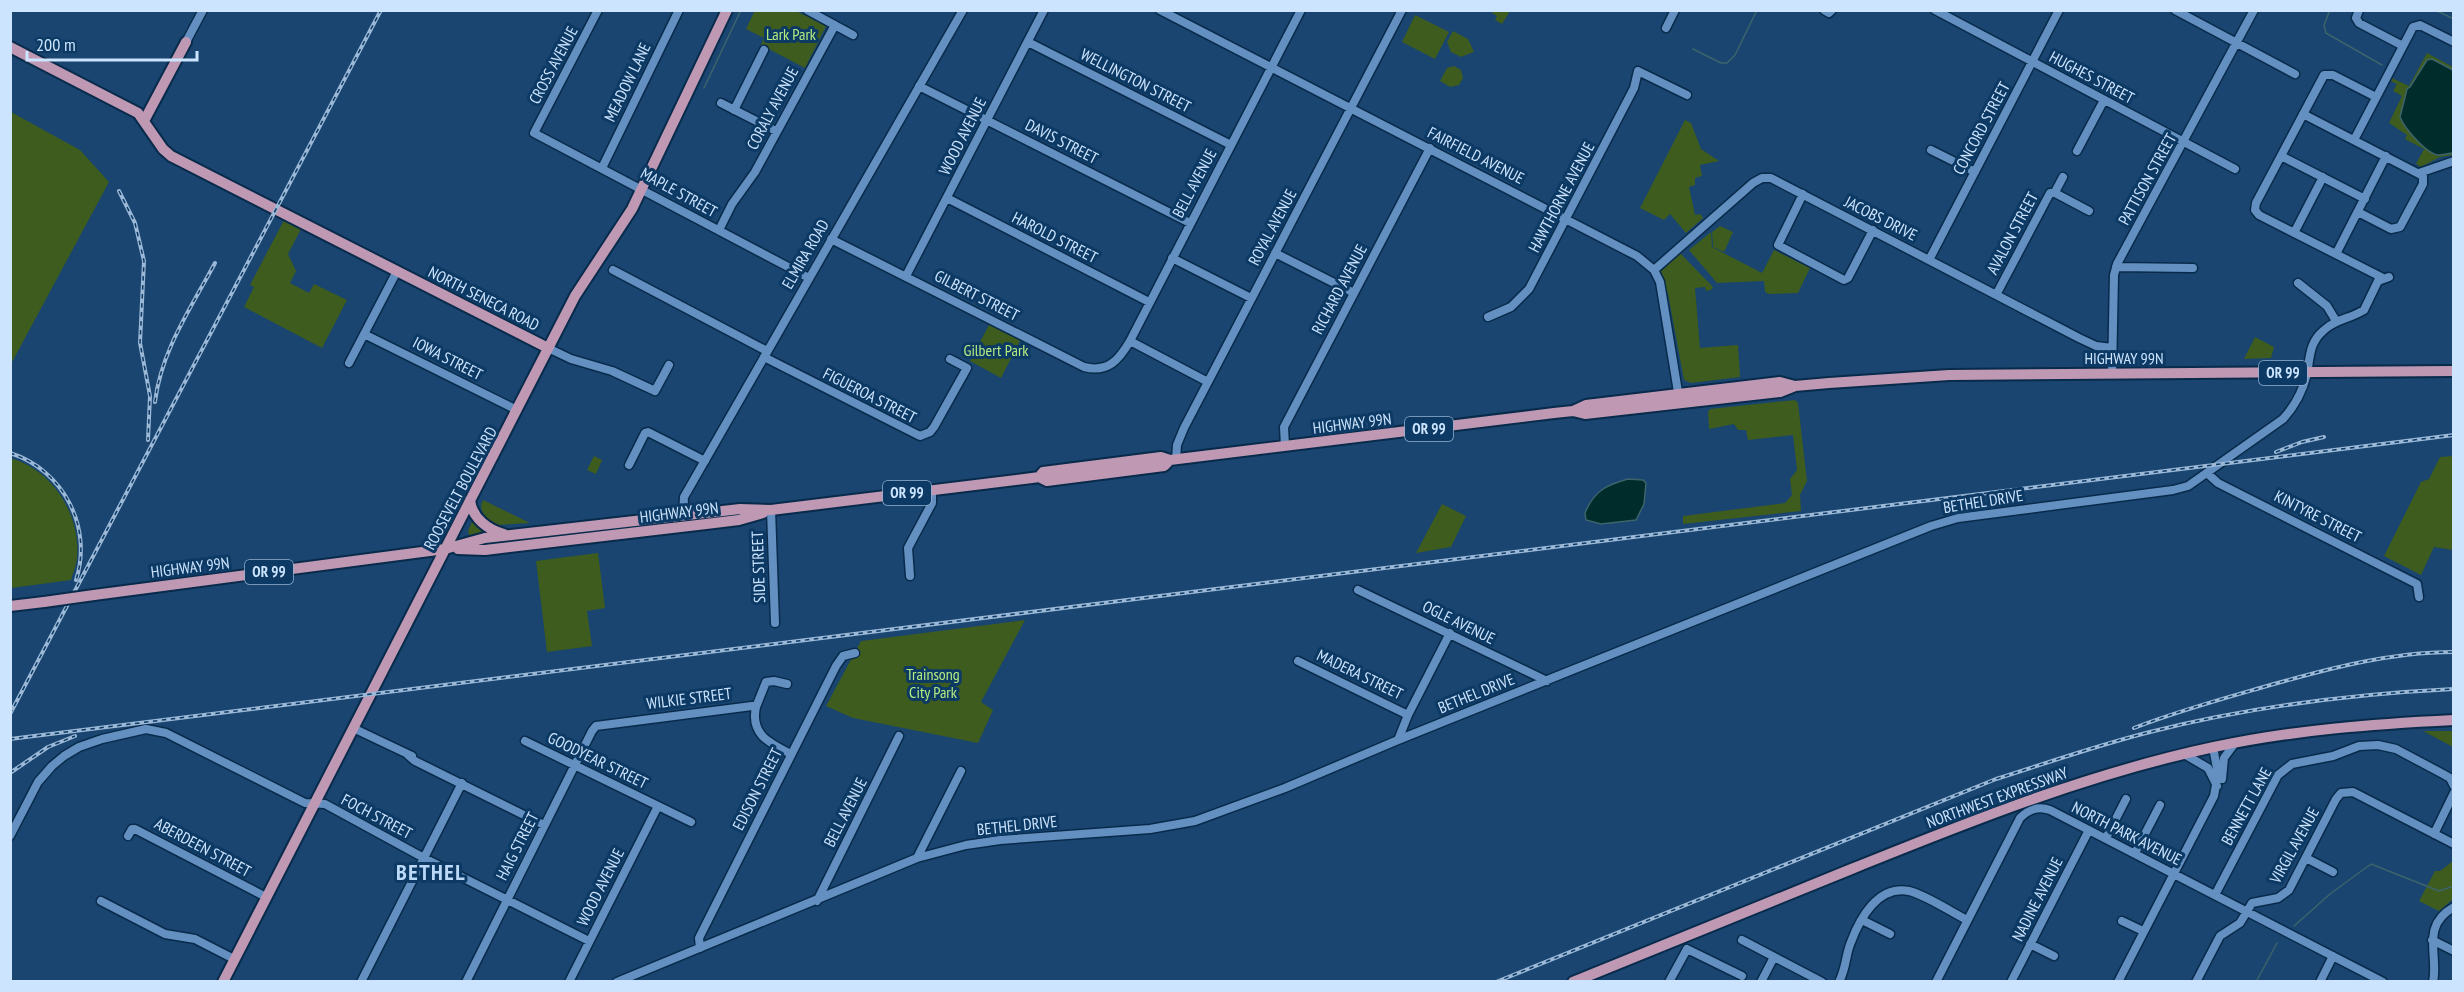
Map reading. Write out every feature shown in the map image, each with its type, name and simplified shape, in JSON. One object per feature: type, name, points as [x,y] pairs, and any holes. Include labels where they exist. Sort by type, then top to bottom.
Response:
[{"type":"main road","name":"ROOSEVELT BOULEVARD","points":[[223,981],[548,348],[583,283],[612,243],[642,190],[727,10]]},
{"type":"main road","points":[[10,47],[134,111],[144,121],[186,42]]},
{"type":"main road","name":"NORTH SENECA ROAD","points":[[144,121],[163,149],[171,156],[548,348]]},
{"type":"main road","name":"HIGHWAY 99N","points":[[10,606],[445,549],[485,538],[740,509],[771,510],[1040,477],[1043,472],[1161,458],[1173,460],[1573,411],[1586,405],[1780,392],[1795,386],[1949,375],[2454,371]]},
{"type":"main road","points":[[470,500],[474,514],[488,528],[510,536]]},
{"type":"main road","name":"HIGHWAY 99N","points":[[445,549],[485,550],[739,520],[771,510]]},
{"type":"main road","name":"NORTHWEST EXPRESSWAY","points":[[1573,981],[2036,796],[2184,754],[2235,743],[2332,728],[2454,720]]},
{"type":"street","points":[[186,42],[203,10]]},
{"type":"street","name":"CROSS AVENUE","points":[[534,133],[598,10]]},
{"type":"street","name":"MEADOW LANE","points":[[602,168],[678,10]]},
{"type":"street","points":[[807,10],[853,34]]},
{"type":"street","name":"ELMIRA ROAD","points":[[683,516],[684,497],[963,10]]},
{"type":"street","name":"WOOD AVENUE","points":[[906,276],[1044,10]]},
{"type":"street","name":"FAIRFIELD AVENUE","points":[[1160,10],[1637,256],[1654,270]]},
{"type":"street","name":"BELL AVENUE","points":[[1110,366],[1122,355],[1130,341],[1301,10]]},
{"type":"street","name":"ROYAL AVENUE","points":[[1173,460],[1179,438],[1402,10]]},
{"type":"street","points":[[1666,28],[1675,10]]},
{"type":"street","points":[[1824,10],[1829,13],[1832,10]]},
{"type":"street","name":"HUGHES STREET","points":[[1935,10],[2235,169]]},
{"type":"street","name":"CONCORD STREET","points":[[1929,260],[2059,10]]},
{"type":"street","points":[[2175,10],[2295,74]]},
{"type":"street","name":"PATTISON STREET","points":[[2112,374],[2116,267],[2254,10]]},
{"type":"street","points":[[2359,10],[2356,18],[2359,23],[2403,46]]},
{"type":"street","name":"CORALY AVENUE","points":[[719,230],[732,204],[755,172],[835,25]]},
{"type":"street","points":[[2354,140],[2412,29],[2418,25],[2454,42]]},
{"type":"street","name":"WELLINGTON STREET","points":[[1028,42],[1231,145]]},
{"type":"street","points":[[734,110],[764,50]]},
{"type":"street","name":"HAWTHORNE AVENUE","points":[[1488,317],[1511,307],[1524,296],[1634,88],[1638,71],[1687,94]]},
{"type":"street","points":[[2298,283],[2327,306],[2336,321],[2364,310],[2375,286],[2386,277],[2294,233],[2259,215],[2255,210],[2256,203],[2321,78],[2326,74],[2333,75],[2376,97]]},
{"type":"street","name":"DAVIS STREET","points":[[920,86],[1190,224]]},
{"type":"street","points":[[2077,151],[2104,100]]},
{"type":"street","points":[[721,103],[776,131]]},
{"type":"street","points":[[2303,114],[2419,173],[2424,178],[2400,227],[2391,229],[2358,212]]},
{"type":"street","name":"MAPLE STREET","points":[[534,133],[809,278]]},
{"type":"street","name":"RICHARD AVENUE","points":[[1286,446],[1284,427],[1430,148]]},
{"type":"street","points":[[1931,150],[1975,172]]},
{"type":"street","points":[[2281,156],[2365,199]]},
{"type":"street","points":[[2336,254],[2386,156]]},
{"type":"street","points":[[2419,173],[2454,161]]},
{"type":"street","points":[[2055,192],[2063,177]]},
{"type":"street","points":[[2294,233],[2323,177]]},
{"type":"street","name":"JACOBS DRIVE","points":[[1654,270],[1712,217],[1759,180],[1771,178],[2095,346],[2112,348]]},
{"type":"street","name":"AVALON STREET","points":[[1996,295],[2051,192],[2089,211]]},
{"type":"street","points":[[1803,194],[1777,243],[1826,271],[1846,279],[1873,230]]},
{"type":"street","name":"HAROLD STREET","points":[[947,198],[1149,302]]},
{"type":"street","name":"GILBERT STREET","points":[[831,239],[1084,367],[1092,369],[1110,366]]},
{"type":"street","points":[[1275,253],[1354,293]]},
{"type":"street","points":[[1172,258],[1251,298]]},
{"type":"street","points":[[2116,267],[2193,267]]},
{"type":"street","name":"FIGUEROA STREET","points":[[613,270],[920,436],[930,432],[934,427],[967,368],[950,359]]},
{"type":"street","points":[[1654,270],[1664,295],[1679,398]]},
{"type":"street","points":[[350,363],[397,271]]},
{"type":"street","name":"BETHEL DRIVE","points":[[617,981],[817,901],[917,858],[966,845],[1000,840],[1186,824],[1285,788],[1398,740],[1931,526],[1958,518],[2173,490],[2188,486],[2283,419],[2291,410],[2303,388],[2310,351],[2316,339],[2336,321]]},
{"type":"street","name":"IOWA STREET","points":[[364,334],[518,410]]},
{"type":"street","points":[[1130,341],[1208,382]]},
{"type":"street","name":"NORTH SENECA ROAD","points":[[548,348],[571,359],[612,371],[655,391],[669,365]]},
{"type":"street","points":[[628,465],[645,433],[648,432],[705,461]]},
{"type":"street","name":"KINTYRE STREET","points":[[2207,473],[2218,483],[2417,584],[2419,597]]},
{"type":"street","points":[[910,576],[908,548],[932,502],[932,490]]},
{"type":"street","name":"SIDE STREET","points":[[771,510],[776,623]]},
{"type":"street","name":"OGLE AVENUE","points":[[1358,590],[1547,681]]},
{"type":"street","points":[[1398,740],[1408,715],[1450,633]]},
{"type":"street","name":"EDISON STREET","points":[[700,948],[699,938],[836,666],[843,656],[855,653]]},
{"type":"street","name":"MADERA STREET","points":[[1298,661],[1408,715]]},
{"type":"street","points":[[756,706],[766,682],[787,684]]},
{"type":"street","name":"WILKIE STREET","points":[[596,726],[748,705],[756,706],[755,728],[767,740],[791,754]]},
{"type":"street","name":"HAIG STREET","points":[[466,981],[596,726]]},
{"type":"street","points":[[353,728],[418,758],[544,825]]},
{"type":"street","name":"FOCH STREET","points":[[10,837],[38,782],[64,756],[79,747],[102,739],[146,729],[167,734],[305,803],[324,804],[424,858],[589,941]]},
{"type":"street","name":"BELL AVENUE","points":[[817,901],[899,736]]},
{"type":"street","name":"GOODYEAR STREET","points":[[525,741],[691,822]]},
{"type":"street","points":[[2118,981],[2222,780],[2224,758],[2235,743]]},
{"type":"street","name":"BENNETT LANE","points":[[2215,895],[2278,775],[2288,766],[2333,756],[2359,746],[2384,746],[2447,775],[2454,786]]},
{"type":"street","points":[[2213,747],[2218,774],[2217,786]]},
{"type":"street","points":[[2184,754],[2208,768],[2217,786]]},
{"type":"street","points":[[917,858],[961,771]]},
{"type":"street","points":[[361,981],[462,783]]},
{"type":"street","name":"VIRGIL AVENUE","points":[[2196,981],[2220,936],[2240,923],[2254,902],[2278,898],[2286,893],[2336,799],[2344,792],[2353,792],[2433,834]]},
{"type":"street","points":[[2454,793],[2433,834],[2454,844]]},
{"type":"street","points":[[2106,838],[2126,799]]},
{"type":"street","points":[[2135,853],[2160,805]]},
{"type":"street","name":"WOOD AVENUE","points":[[569,981],[658,806]]},
{"type":"street","name":"NORTH PARK AVENUE","points":[[1936,981],[2020,818],[2028,811],[2038,808],[2050,810],[2384,981]]},
{"type":"street","name":"ABERDEEN STREET","points":[[128,836],[132,829],[135,829],[266,897]]},
{"type":"street","name":"NADINE AVENUE","points":[[2011,981],[2089,830]]},
{"type":"street","points":[[2306,858],[2333,872]]},
{"type":"street","points":[[1839,981],[1846,967],[1850,944],[1875,901],[1903,891],[1913,892],[1967,920]]},
{"type":"street","points":[[101,901],[165,934],[195,939],[234,959]]},
{"type":"street","points":[[2433,981],[2432,940],[2440,920],[2454,907]]},
{"type":"street","points":[[1862,920],[1890,934]]},
{"type":"street","points":[[2122,921],[2143,931]]},
{"type":"street","points":[[1742,940],[1822,981]]},
{"type":"street","points":[[2432,940],[2454,951]]},
{"type":"street","points":[[2030,944],[2054,956]]},
{"type":"street","points":[[1669,981],[1684,952],[1689,949],[1742,976]]},
{"type":"street","points":[[2320,981],[2333,956]]},
{"type":"street","points":[[1761,981],[1774,957]]},
{"type":"green space","name":"Lark Park","points":[[755,10],[796,11],[826,26],[805,68],[761,45],[764,38],[746,29]]},
{"type":"green space","points":[[1493,10],[1510,11],[1502,24],[1495,20],[1497,16],[1492,13]]},
{"type":"green space","points":[[1415,15],[1449,32],[1435,59],[1402,42]]},
{"type":"green space","points":[[1453,31],[1468,39],[1474,52],[1461,57],[1451,52],[1447,42]]},
{"type":"green space","points":[[2427,53],[2453,67],[2453,155],[2440,157],[2421,167],[2416,164],[2424,149],[2405,139],[2407,135],[2389,123],[2402,96],[2393,91],[2397,84],[2391,81],[2392,78],[2409,86]]},
{"type":"green space","points":[[1454,66],[1461,70],[1463,78],[1459,85],[1450,87],[1440,81],[1447,68]]},
{"type":"green space","points":[[11,112],[80,150],[109,182],[11,364]]},
{"type":"green space","points":[[1685,120],[1691,123],[1701,149],[1719,161],[1700,165],[1702,176],[1695,178],[1695,185],[1689,187],[1695,215],[1700,214],[1703,218],[1686,233],[1670,214],[1664,220],[1640,208]]},
{"type":"green space","points":[[284,220],[301,229],[288,254],[296,271],[290,283],[309,293],[314,284],[347,300],[322,348],[244,307],[254,287],[250,285]]},
{"type":"green space","points":[[1720,226],[1733,232],[1724,252],[1713,247],[1712,232]]},
{"type":"green space","points":[[1711,232],[1712,247],[1762,273],[1774,250],[1810,268],[1798,293],[1769,294],[1765,292],[1764,281],[1717,283],[1689,250]]},
{"type":"green space","points":[[1680,253],[1713,287],[1706,291],[1705,287],[1695,288],[1700,348],[1738,345],[1740,377],[1691,383],[1684,380],[1668,294],[1660,272]]},
{"type":"green space","name":"Gilbert Park","points":[[990,323],[1021,339],[1001,378],[970,361]]},
{"type":"green space","points":[[2255,337],[2274,347],[2271,358],[2244,359]]},
{"type":"green space","points":[[1795,400],[1798,403],[1807,481],[1800,495],[1801,511],[1683,524],[1683,516],[1785,503],[1792,495],[1790,479],[1797,470],[1793,435],[1748,440],[1746,430],[1738,430],[1734,424],[1709,429],[1708,412],[1710,409]]},
{"type":"green space","points":[[594,456],[602,460],[596,474],[587,470]]},
{"type":"green space","points":[[2453,456],[2453,550],[2434,547],[2421,575],[2384,556],[2421,482],[2429,479],[2440,457]]},
{"type":"green space","points":[[10,458],[39,473],[61,496],[69,511],[77,542],[77,561],[71,580],[11,588]]},
{"type":"green space","points":[[483,500],[530,523],[497,525],[482,511]]},
{"type":"green space","points":[[1442,504],[1466,516],[1451,547],[1416,553]]},
{"type":"green space","points":[[475,521],[488,534],[469,535],[468,531],[472,522]]},
{"type":"green space","points":[[598,553],[605,608],[587,611],[592,646],[547,652],[536,561]]},
{"type":"green space","name":"Trainsong City Park","points":[[1025,620],[981,702],[993,710],[978,743],[853,718],[826,706],[861,641]]},
{"type":"green space","points":[[2423,731],[2453,731],[2453,747]]},
{"type":"green space","points":[[2453,861],[2453,899],[2439,911],[2419,901],[2435,871],[2440,871]]},
{"type":"shaded area","points":[[2432,59],[2453,70],[2453,153],[2433,154],[2411,134],[2400,117],[2407,89],[2427,60]]},
{"type":"shaded area","points":[[1628,479],[1643,480],[1646,483],[1644,504],[1636,520],[1601,524],[1586,520],[1585,513],[1597,494],[1613,484]]},
{"type":"waterway","points":[[704,88],[741,10]]},
{"type":"waterway","points":[[1693,49],[1721,63],[1727,63],[1735,55],[1757,10]]},
{"type":"waterway","points":[[2330,10],[2324,25],[2326,33],[2382,65]]},
{"type":"waterway","points":[[2435,10],[2454,19]]},
{"type":"waterway","points":[[2294,926],[2330,894],[2371,864],[2439,891],[2454,886]]},
{"type":"waterway","points":[[2256,982],[2277,943]]},
{"type":"railway","points":[[10,714],[381,10]]},
{"type":"railway","points":[[119,191],[135,223],[144,261],[140,343],[150,396],[148,440]]},
{"type":"railway","points":[[155,402],[158,383],[170,347],[215,263]]},
{"type":"railway","points":[[10,739],[2454,435]]},
{"type":"railway","points":[[2276,452],[2324,437]]},
{"type":"railway","points":[[10,453],[29,461],[45,473],[70,503],[77,521],[80,541],[80,560],[76,580]]},
{"type":"railway","points":[[2134,728],[2212,702],[2332,669],[2405,655],[2454,652]]},
{"type":"railway","points":[[1496,982],[1996,779],[2092,748],[2225,715],[2339,698],[2454,689]]},
{"type":"railway","points":[[10,773],[48,747],[75,736]]},
{"type":"district","name":"BETHEL","points":[[431,872]]}]
